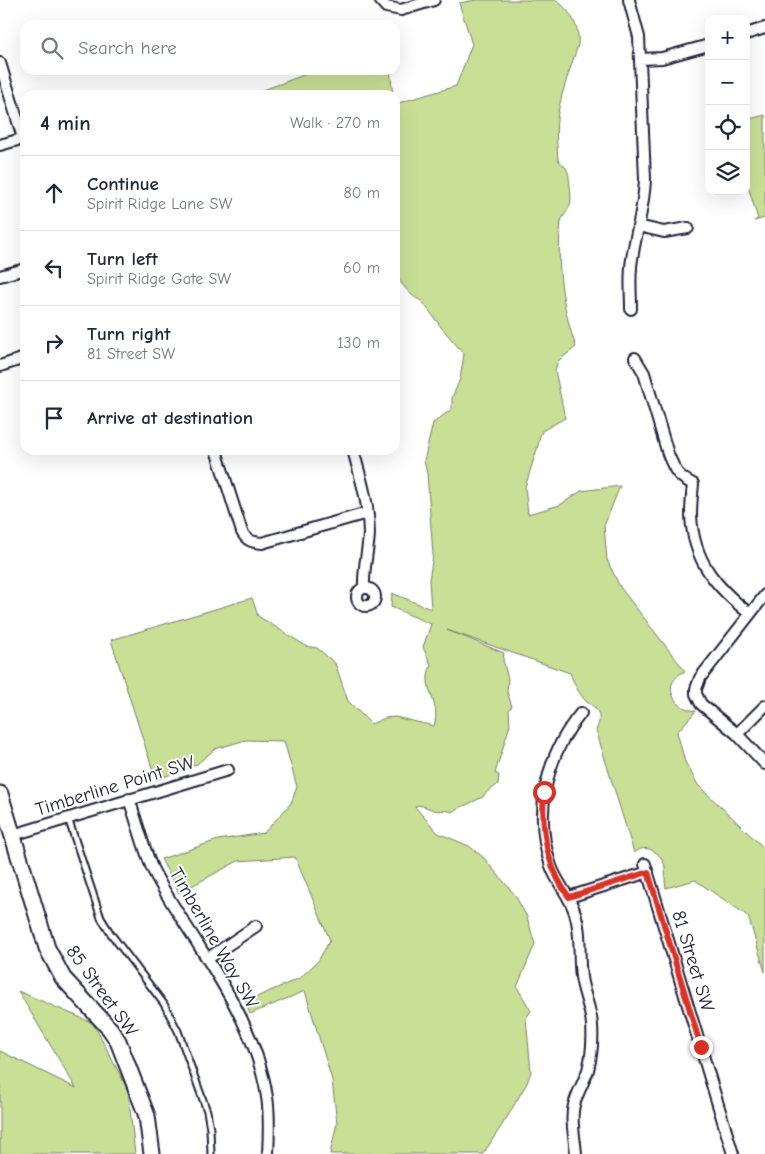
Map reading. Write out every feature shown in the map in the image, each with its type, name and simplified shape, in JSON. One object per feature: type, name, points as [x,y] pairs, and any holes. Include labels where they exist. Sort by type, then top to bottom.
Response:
[{"type":"street","points":[[383,3],[401,10],[434,0]]},
{"type":"street","points":[[628,0],[639,37],[645,179],[644,197],[631,267],[631,309]]},
{"type":"street","points":[[750,33],[765,28]]},
{"type":"street","points":[[640,59],[662,58],[705,46]]},
{"type":"street","points":[[0,63],[20,126]]},
{"type":"street","points":[[0,145],[20,139]]},
{"type":"street","points":[[638,226],[664,232],[688,228]]},
{"type":"street","points":[[0,276],[20,270]]},
{"type":"street","points":[[635,358],[644,373],[673,466],[679,477],[693,484],[691,515],[695,540],[702,560],[714,581],[750,614]]},
{"type":"street","points":[[0,366],[20,360]]},
{"type":"street","points":[[218,455],[242,532],[245,538],[251,542],[262,543],[367,513]]},
{"type":"street","points":[[355,455],[367,496],[369,532],[364,566],[364,588]]},
{"type":"street","points":[[765,595],[700,678],[696,689],[696,694],[701,704],[737,734],[765,764]]},
{"type":"street","points":[[737,734],[765,706]]},
{"type":"street","points":[[576,1154],[573,1112],[591,1057],[592,1026],[581,975],[579,928],[569,897],[557,880],[550,860],[544,830],[543,808],[547,780],[556,752],[581,713]]},
{"type":"street","name":"Timberline Point SW","points":[[13,835],[228,770]]},
{"type":"street","name":"85 Street SW","points":[[0,794],[47,948],[63,978],[110,1029],[118,1041],[147,1116],[152,1154]]},
{"type":"street","name":"Timberline Way SW","points":[[129,799],[153,868],[237,1007],[262,1074],[269,1111],[268,1154]]},
{"type":"street","name":"81 Street SW","points":[[569,897],[646,868],[733,1154]]},
{"type":"street","points":[[207,958],[256,926]]},
{"type":"lane","points":[[68,818],[101,918],[164,1004],[178,1031],[208,1111],[211,1154]]},
{"type":"green space","points":[[476,0],[557,0],[574,20],[578,32],[578,45],[564,87],[556,130],[558,160],[568,173],[571,195],[571,202],[561,222],[559,254],[561,285],[576,347],[558,361],[555,370],[565,418],[542,431],[540,436],[525,487],[528,514],[560,505],[581,491],[620,486],[604,526],[607,560],[620,587],[685,671],[673,681],[671,688],[675,700],[680,705],[696,711],[677,732],[685,762],[698,785],[765,849],[765,972],[748,916],[695,880],[666,888],[665,868],[660,856],[649,849],[640,849],[634,853],[596,730],[599,722],[597,710],[581,695],[570,673],[447,630],[504,653],[503,660],[508,679],[507,692],[512,706],[509,710],[510,725],[495,773],[499,775],[496,786],[483,797],[451,812],[436,811],[418,805],[415,807],[438,833],[469,846],[483,857],[515,895],[527,917],[535,944],[517,987],[531,1011],[526,1018],[531,1072],[527,1083],[506,1119],[483,1154],[330,1154],[337,1123],[332,1080],[305,991],[250,1014],[245,1002],[300,978],[318,961],[330,940],[295,857],[238,861],[179,893],[161,859],[218,840],[264,833],[291,803],[297,787],[284,741],[246,740],[215,749],[197,764],[156,780],[111,640],[252,598],[258,616],[306,646],[317,648],[335,663],[348,701],[371,724],[385,718],[395,717],[434,726],[435,709],[428,682],[431,665],[423,647],[431,624],[391,607],[392,593],[431,609],[429,580],[433,555],[427,473],[424,461],[433,423],[452,409],[452,398],[460,379],[464,354],[422,301],[410,293],[400,282],[400,103],[456,86],[472,44],[459,3]]},
{"type":"green space","points":[[304,75],[391,75],[392,90],[263,90]]},
{"type":"green space","points":[[765,115],[765,218],[754,221],[758,219],[750,193],[750,119]]},
{"type":"green space","points":[[18,991],[93,1023],[128,1090],[135,1154],[0,1154],[0,1051],[76,1088]]},
{"type":"route","points":[[544,792],[543,819],[547,848],[557,880],[569,897],[648,872],[701,1047]]}]
